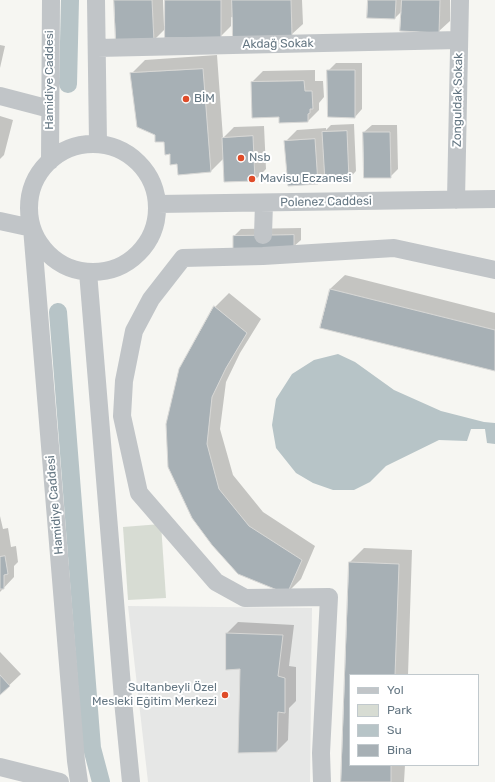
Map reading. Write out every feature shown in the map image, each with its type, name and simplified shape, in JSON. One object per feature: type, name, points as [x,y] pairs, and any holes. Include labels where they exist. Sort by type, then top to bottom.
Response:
[{"type":"street","name":"Hamidiye Caddesi","points":[[50,161],[51,0]]},
{"type":"street","points":[[96,0],[98,143]]},
{"type":"street","name":"Zonguldak Sokak","points":[[456,200],[460,0]]},
{"type":"street","name":"Akdağ Sokak","points":[[97,48],[459,40]]},
{"type":"street","points":[[0,96],[50,109]]},
{"type":"street","points":[[98,143],[116,147],[132,156],[145,170],[154,186],[158,204],[156,222],[150,240],[138,254],[124,265],[107,271],[88,272],[70,268],[54,259],[40,245],[32,228],[28,207],[32,186],[43,167],[59,153],[79,144],[98,143]]},
{"type":"street","name":"Polenez Caddesi","points":[[158,204],[495,199]]},
{"type":"street","points":[[263,246],[264,202]]},
{"type":"street","points":[[0,221],[32,228]]},
{"type":"street","name":"Hamidiye Caddesi","points":[[32,228],[76,761],[79,782]]},
{"type":"street","points":[[322,782],[321,753],[329,597],[245,598],[216,582],[139,493],[122,416],[124,381],[134,331],[151,299],[183,258],[263,246],[394,248],[495,270]]},
{"type":"street","points":[[88,272],[132,782]]},
{"type":"street","points":[[0,767],[60,782]]},
{"type":"shaded area","name":"Sultanbeyli Özel Mesleki Eğitim Merkezi","points":[[128,606],[312,608],[310,782],[148,782]]},
{"type":"green space","points":[[161,524],[166,598],[128,600],[123,527]]},
{"type":"water","points":[[338,354],[355,362],[394,390],[441,411],[484,422],[495,423],[495,444],[487,443],[485,429],[471,429],[467,441],[439,440],[386,466],[370,482],[354,490],[333,490],[313,483],[296,473],[276,448],[272,425],[276,399],[292,374],[314,360]]},
{"type":"building","points":[[114,0],[152,0],[154,42],[116,44]]},
{"type":"building","points":[[165,0],[221,0],[221,38],[165,38]]},
{"type":"building","points":[[232,0],[291,0],[292,36],[233,37]]},
{"type":"building","points":[[368,0],[396,0],[395,19],[367,18]]},
{"type":"building","points":[[402,0],[440,0],[439,33],[400,31]]},
{"type":"building","points":[[203,69],[211,172],[178,175],[177,164],[170,165],[170,154],[165,155],[164,142],[155,142],[155,135],[137,127],[130,73]]},
{"type":"building","points":[[327,70],[355,70],[355,118],[328,117]]},
{"type":"building","points":[[304,81],[305,91],[312,91],[313,109],[310,109],[310,113],[308,114],[308,122],[279,123],[279,117],[252,118],[251,82]]},
{"type":"building","points":[[347,131],[349,180],[325,181],[322,132]]},
{"type":"building","points":[[363,132],[390,132],[391,178],[364,178]]},
{"type":"building","points":[[253,136],[255,181],[224,182],[222,138]]},
{"type":"building","points":[[315,139],[318,184],[288,186],[284,141]]},
{"type":"building","points":[[294,235],[294,248],[233,249],[233,236]]},
{"type":"building","points":[[330,289],[495,330],[495,371],[320,328]]},
{"type":"building","points":[[214,306],[247,333],[226,368],[212,397],[207,444],[219,489],[249,526],[302,560],[287,594],[238,574],[212,545],[192,518],[168,467],[166,424],[179,369]]},
{"type":"building","points":[[5,556],[8,574],[4,575],[4,589],[0,589],[0,557]]},
{"type":"building","points":[[349,562],[399,564],[395,674],[349,674],[349,766],[391,766],[391,782],[341,782]]},
{"type":"building","points":[[226,633],[283,635],[278,676],[285,678],[285,713],[278,712],[277,752],[238,753],[240,669],[226,670]]},
{"type":"building","points":[[0,675],[10,686],[0,695]]},
{"type":"waterway","points":[[68,84],[70,0]]},
{"type":"waterway","points":[[58,312],[92,748],[101,782]]},
{"type":"place","name":"BİM","points":[[186,99]]},
{"type":"place","name":"Nsb","points":[[241,158]]},
{"type":"place","name":"Mavisu Eczanesi","points":[[252,179]]},
{"type":"place","name":"Sultanbeyli Özel Mesleki Eğitim Merkezi","points":[[225,695]]}]
